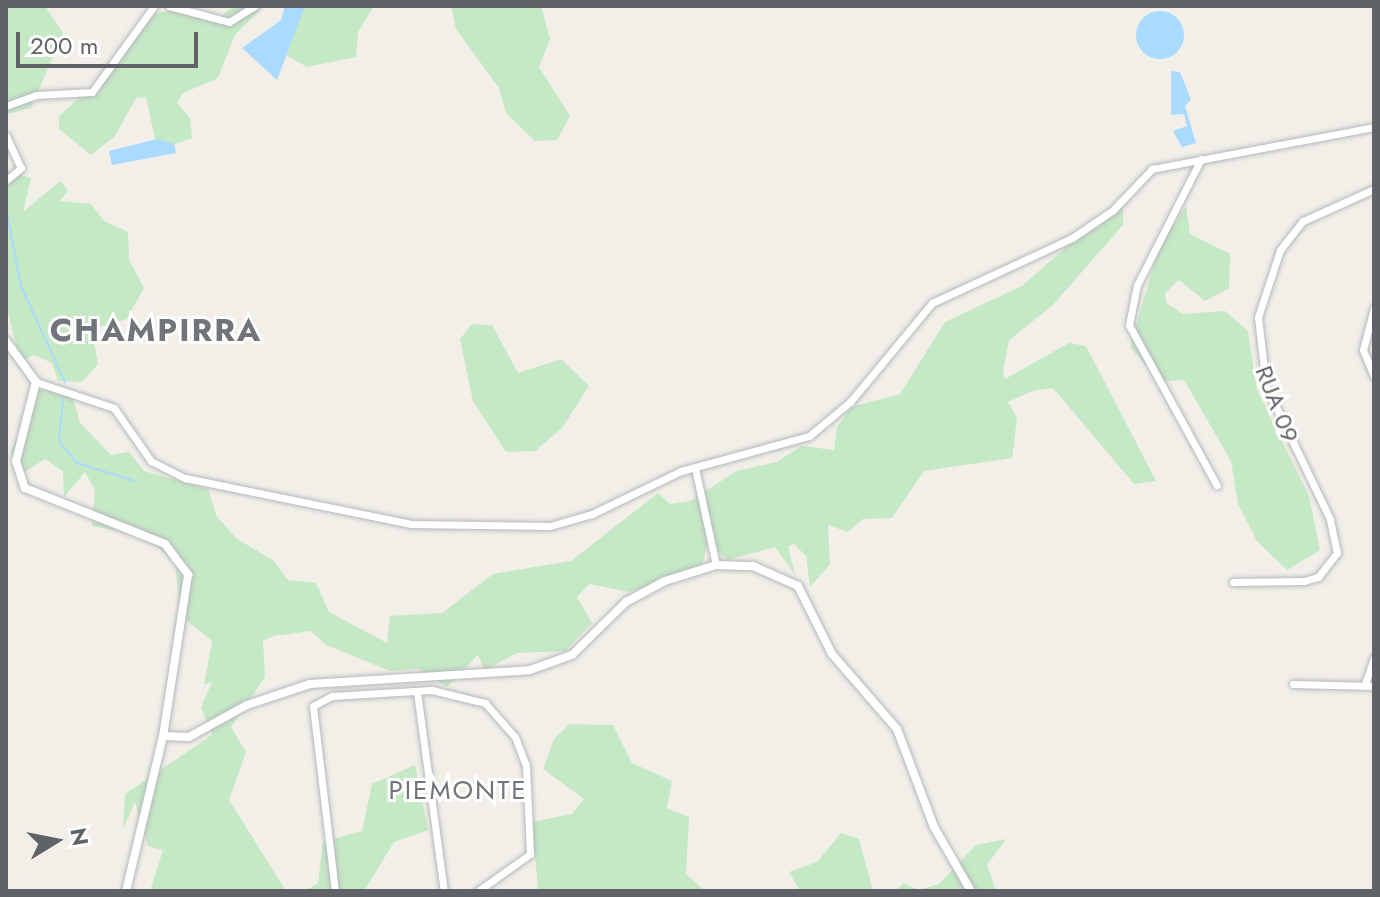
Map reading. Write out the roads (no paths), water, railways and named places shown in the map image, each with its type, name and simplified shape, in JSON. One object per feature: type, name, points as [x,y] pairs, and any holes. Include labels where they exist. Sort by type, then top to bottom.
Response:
[{"type":"street","points":[[6,106],[36,95],[92,92],[154,6]]},
{"type":"street","points":[[169,6],[229,22],[255,6]]},
{"type":"street","points":[[6,341],[36,382],[114,408],[151,461],[173,474],[399,522],[550,526],[695,468],[809,436],[850,402],[939,297],[1060,245],[1113,210],[1152,169],[1374,127]]},
{"type":"street","points":[[6,136],[21,168],[6,180]]},
{"type":"street","points":[[1201,159],[1137,285],[1129,325],[1217,486]]},
{"type":"street","name":"RUA 09","points":[[1233,582],[1304,581],[1318,577],[1337,553],[1335,531],[1266,386],[1258,317],[1280,250],[1303,221],[1374,189]]},
{"type":"street","points":[[1374,308],[1363,350],[1374,376]]},
{"type":"street","points":[[36,382],[16,461],[25,488],[149,536],[184,561],[189,597],[163,736],[126,891]]},
{"type":"street","points":[[695,468],[716,565]]},
{"type":"street","points":[[163,736],[189,737],[247,705],[310,684],[394,676],[495,678],[558,662],[626,602],[716,565],[776,571],[798,586],[832,654],[902,739],[934,827],[971,891]]},
{"type":"street","points":[[1365,684],[1374,658]]},
{"type":"street","points":[[394,676],[404,693]]},
{"type":"street","points":[[390,695],[394,676]]},
{"type":"street","points":[[1293,684],[1374,686]]},
{"type":"street","points":[[335,891],[311,711],[332,696],[456,691],[485,703],[521,747],[530,854],[478,891]]},
{"type":"street","points":[[417,692],[444,891]]},
{"type":"water","points":[[285,6],[305,6],[277,80],[242,48],[281,20]]},
{"type":"water","points":[[1160,11],[1177,18],[1184,35],[1177,52],[1160,59],[1143,52],[1136,35],[1143,18]]},
{"type":"water","points":[[1171,71],[1180,72],[1191,100],[1185,106],[1196,143],[1182,147],[1173,131],[1187,126],[1184,114],[1171,115]]},
{"type":"water","points":[[157,139],[174,144],[176,153],[112,165],[109,151]]},
{"type":"waterway","points":[[6,208],[21,286],[65,382]]},
{"type":"waterway","points":[[63,398],[59,442],[77,463],[134,481]]},
{"type":"district","name":"CHAMPIRRA","points":[[156,330]]},
{"type":"district","name":"PIEMONTE","points":[[458,791]]}]
